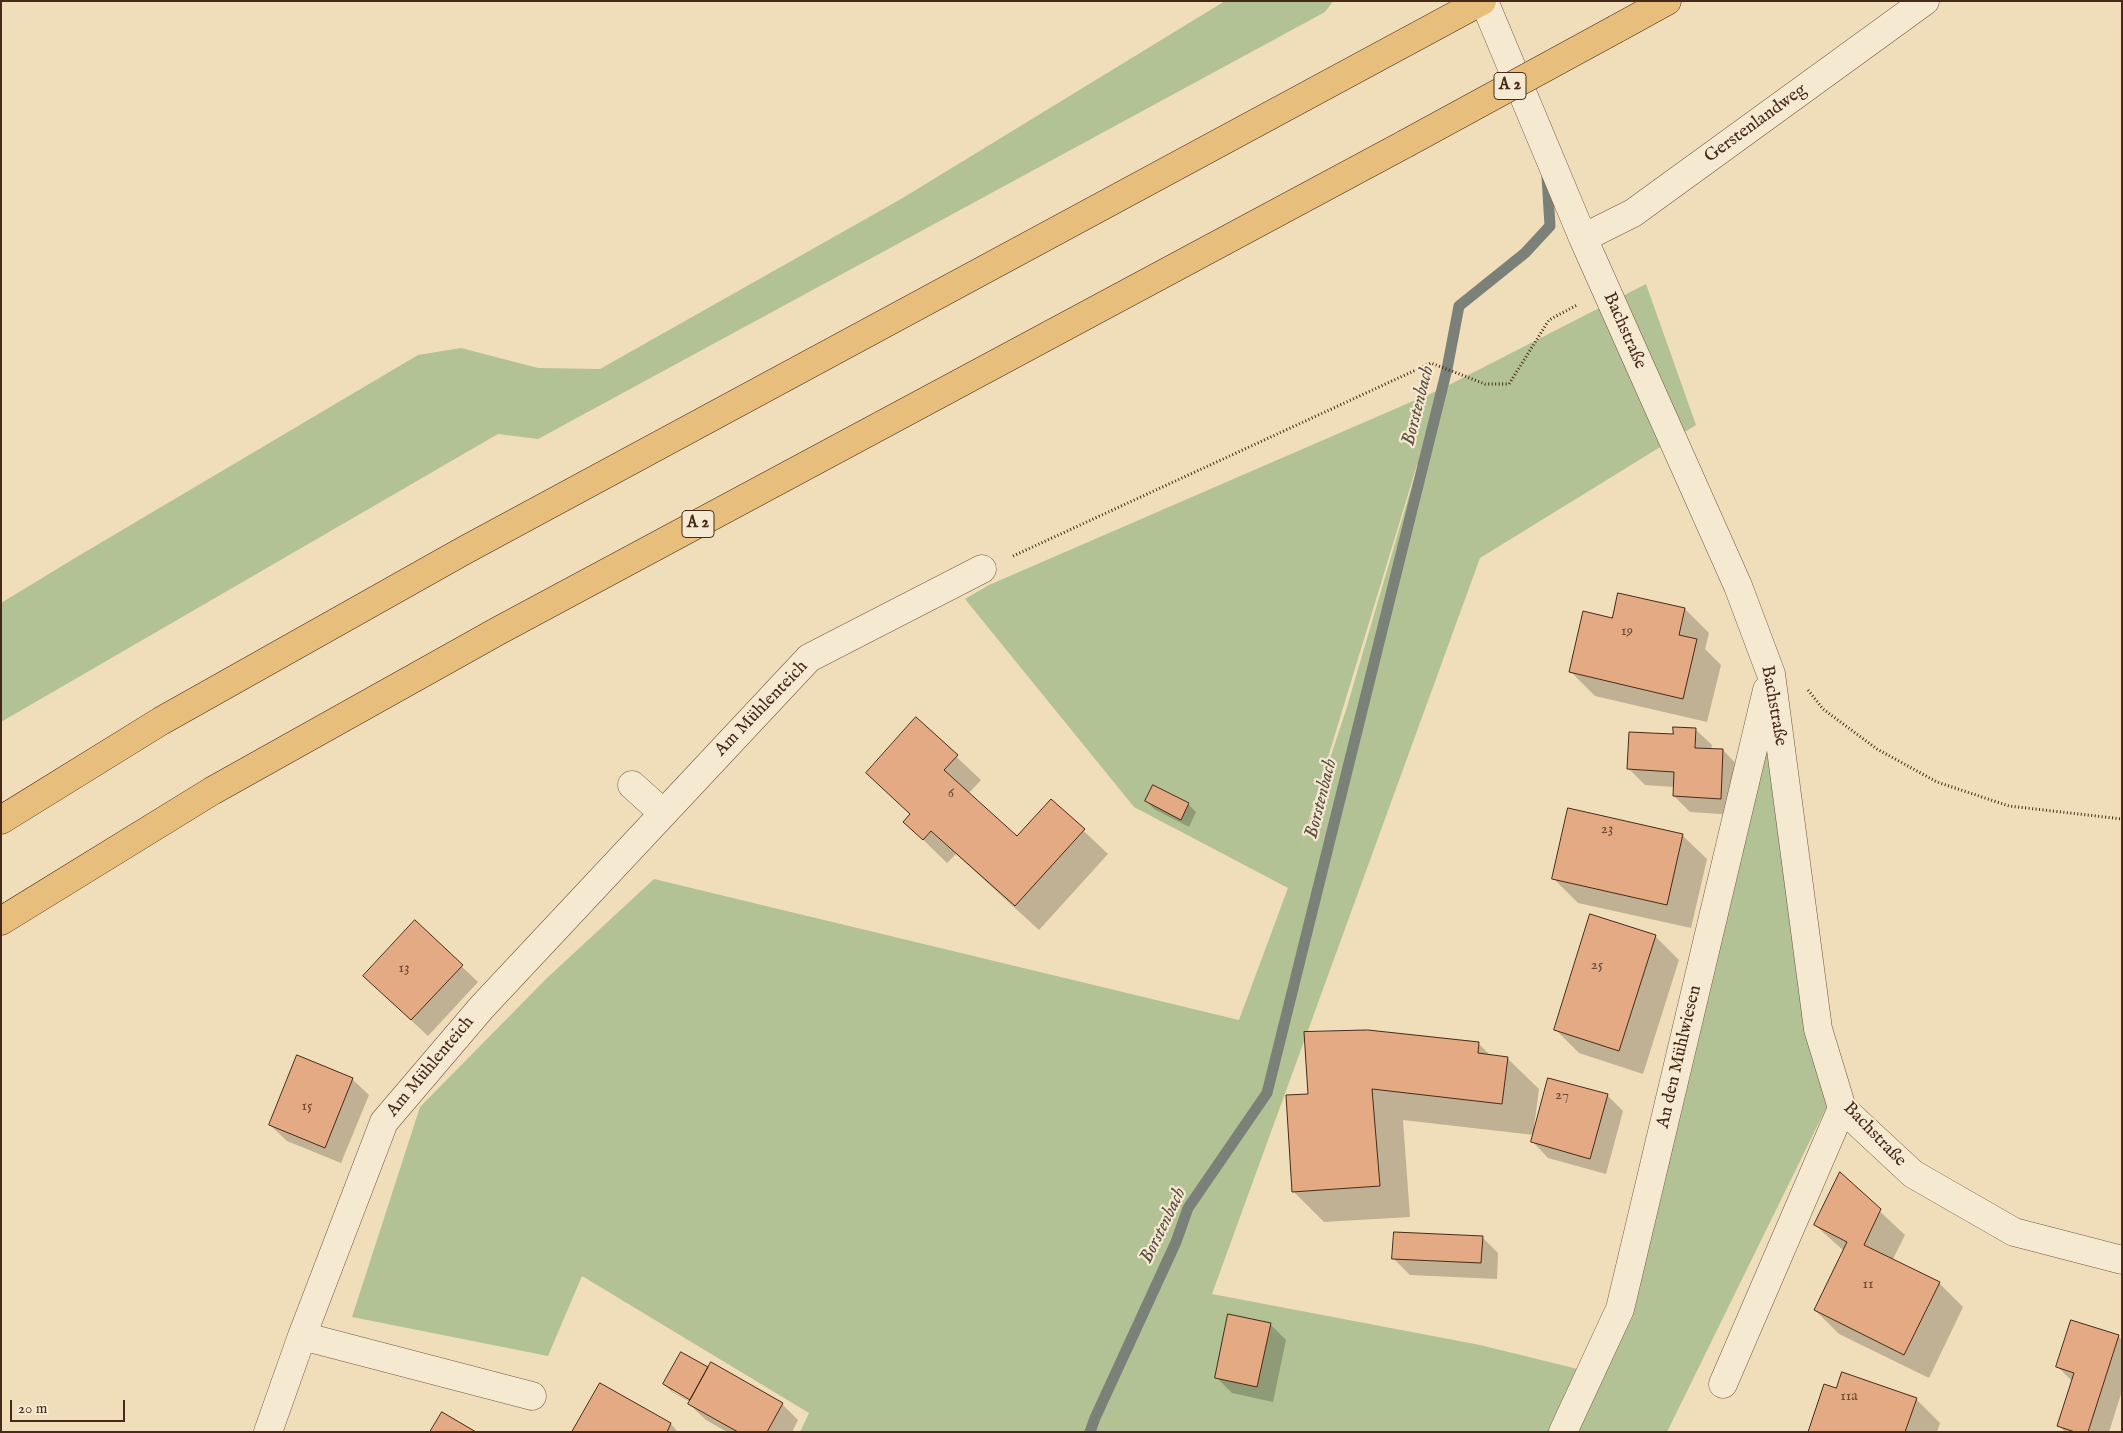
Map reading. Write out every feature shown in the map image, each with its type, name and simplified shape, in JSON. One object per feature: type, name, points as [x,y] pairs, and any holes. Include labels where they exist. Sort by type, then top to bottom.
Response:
[{"type":"highway","points":[[1,820],[161,721],[465,550],[1483,1]]},
{"type":"highway","name":"A 2","points":[[1,921],[212,791],[490,636],[1667,1]]},
{"type":"street","name":"Bachstraße","points":[[1483,1],[1583,238],[1738,586],[1771,674],[1818,1029],[1842,1108],[1913,1174],[2014,1232],[2122,1260]]},
{"type":"street","name":"Gerstenlandweg","points":[[1583,238],[1633,213],[1925,1]]},
{"type":"street","name":"Am Mühlenteich","points":[[268,1432],[302,1336],[384,1122],[482,1006],[809,658],[982,570]]},
{"type":"street","name":"An den Mühlwiesen","points":[[1564,1432],[1620,1309],[1771,674]]},
{"type":"street","points":[[632,785],[663,813]]},
{"type":"street","points":[[1723,1384],[1842,1108]]},
{"type":"street","points":[[302,1336],[532,1396]]},
{"type":"path","points":[[982,570],[1431,363],[1485,384],[1509,384],[1549,320],[1606,289]]},
{"type":"path","points":[[1805,687],[1823,708],[1877,749],[1937,782],[2009,806],[2122,819]]},
{"type":"green space","points":[[1225,1],[1333,1],[1325,12],[538,439],[498,434],[1,722],[1,603],[418,355],[461,348],[538,368],[600,369],[901,199]]},
{"type":"green space","points":[[1646,284],[1696,425],[1480,558],[1212,1294],[1480,1345],[1602,1375],[1632,1318],[1773,710],[1830,1100],[1667,1432],[800,1432],[809,1413],[582,1276],[548,1356],[352,1317],[420,1107],[547,978],[654,879],[1239,1020],[1288,888],[1134,807],[965,599],[989,585],[1441,389]],"holes":[[[1418,465],[1346,710],[1301,846]]]},
{"type":"building","points":[[1618,593],[1685,608],[1679,635],[1697,639],[1683,699],[1569,672],[1583,611],[1612,618]]},
{"type":"building","points":[[916,717],[958,755],[944,770],[1017,836],[1051,799],[1085,829],[1015,906],[931,831],[923,840],[903,822],[910,814],[866,773]]},
{"type":"building","points":[[1673,727],[1696,728],[1695,748],[1723,749],[1721,799],[1673,796],[1674,772],[1627,769],[1629,732],[1673,734]]},
{"type":"building","points":[[1153,785],[1189,803],[1181,820],[1145,801]]},
{"type":"building","points":[[1568,808],[1683,834],[1667,905],[1552,879]]},
{"type":"building","points":[[1590,914],[1656,935],[1619,1051],[1554,1030]]},
{"type":"building","points":[[415,920],[463,965],[411,1020],[363,976]]},
{"type":"building","points":[[1368,1030],[1479,1042],[1478,1053],[1508,1057],[1502,1104],[1372,1089],[1380,1186],[1292,1192],[1286,1095],[1308,1094],[1304,1032]]},
{"type":"building","points":[[297,1055],[353,1078],[325,1148],[269,1125]]},
{"type":"building","points":[[1548,1078],[1608,1094],[1590,1159],[1531,1142]]},
{"type":"building","points":[[1840,1172],[1881,1209],[1864,1245],[1940,1282],[1904,1355],[1814,1310],[1847,1242],[1814,1225]]},
{"type":"building","points":[[1394,1232],[1483,1236],[1481,1263],[1392,1259]]},
{"type":"building","points":[[1228,1314],[1271,1323],[1257,1387],[1215,1378]]},
{"type":"building","points":[[2071,1320],[2119,1335],[2088,1432],[2075,1432],[2057,1426],[2074,1373],[2056,1367]]},
{"type":"building","points":[[681,1352],[708,1367],[690,1400],[663,1384]]},
{"type":"building","points":[[711,1362],[783,1403],[767,1432],[738,1432],[688,1404]]},
{"type":"building","points":[[1842,1372],[1917,1398],[1905,1432],[1808,1432],[1824,1384],[1836,1388]]},
{"type":"building","points":[[600,1383],[671,1423],[667,1432],[572,1432]]},
{"type":"building","points":[[442,1412],[476,1432],[430,1432]]},
{"type":"waterway","name":"Borstenbach","points":[[1090,1432],[1176,1242],[1188,1208],[1267,1093],[1447,369],[1459,306],[1525,253],[1550,226],[1547,177]]}]
